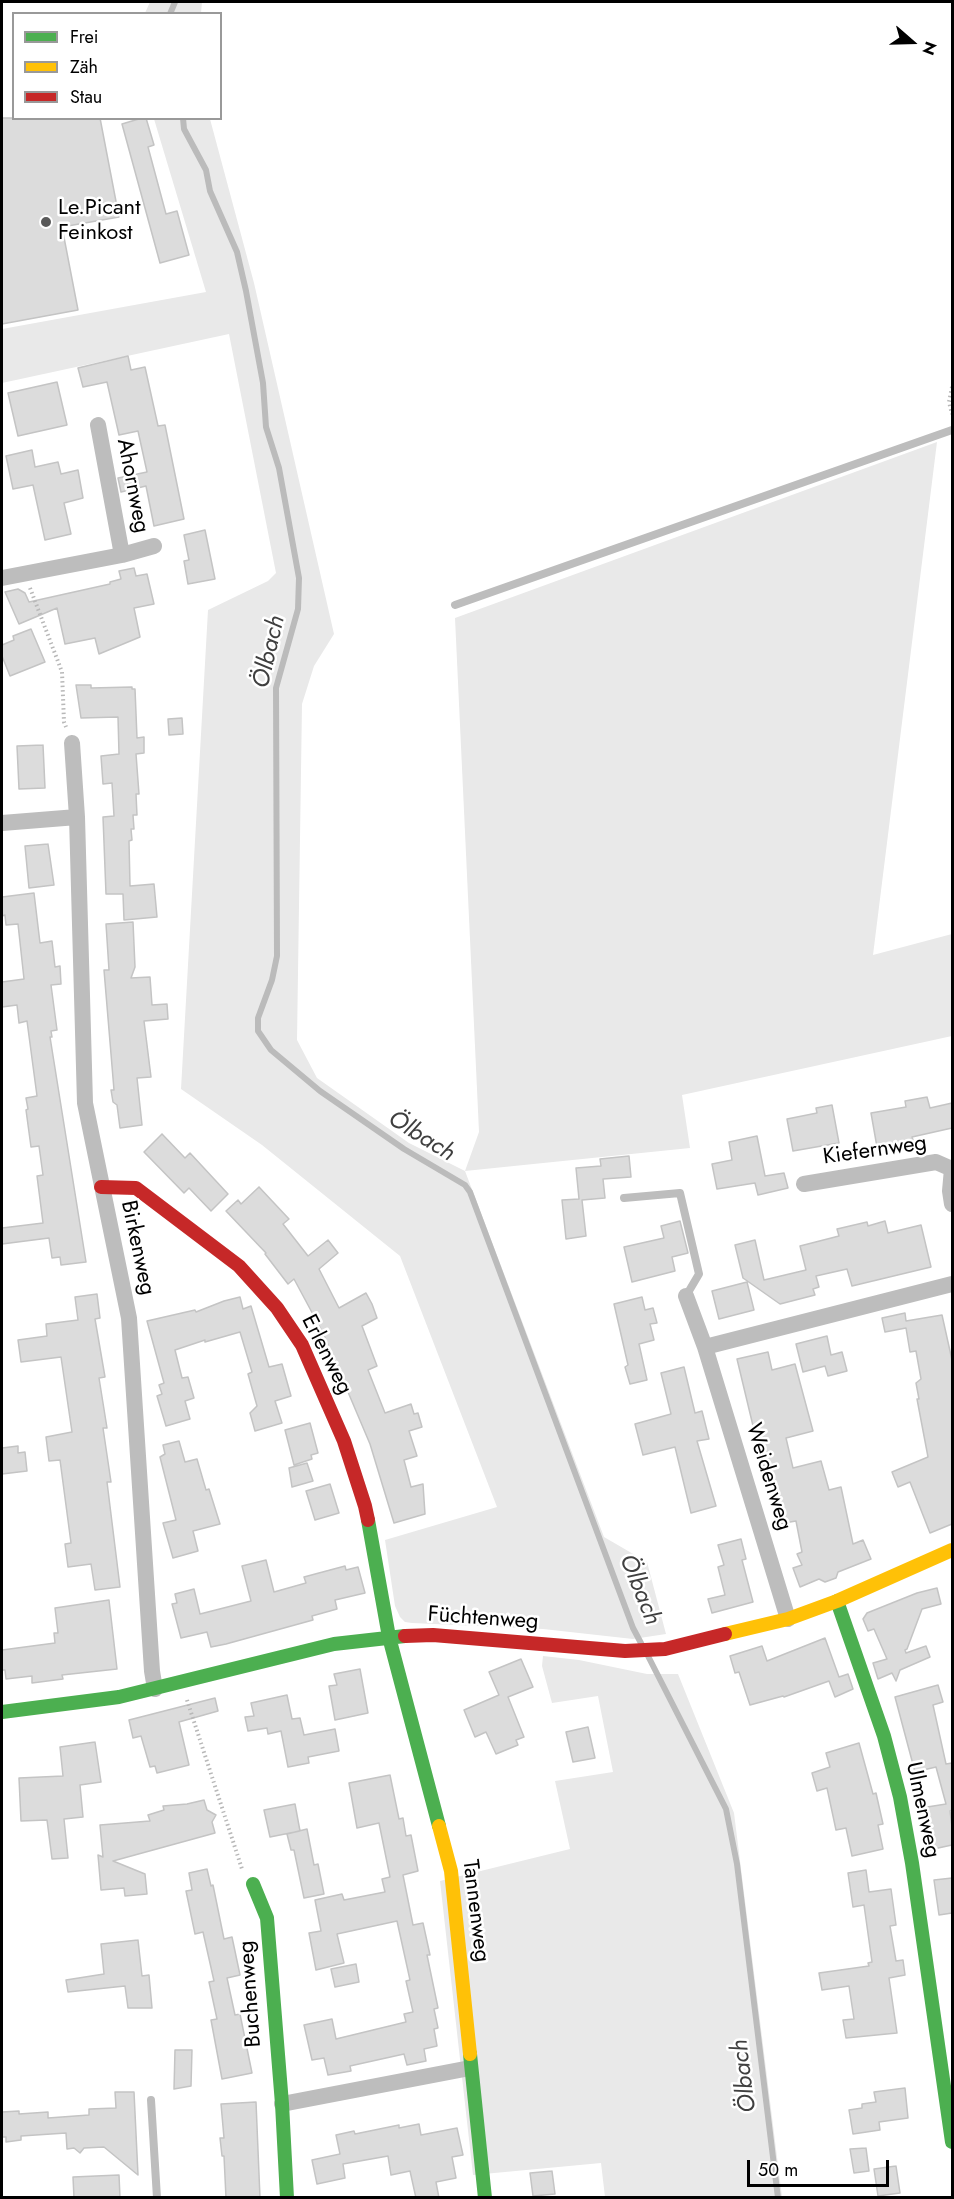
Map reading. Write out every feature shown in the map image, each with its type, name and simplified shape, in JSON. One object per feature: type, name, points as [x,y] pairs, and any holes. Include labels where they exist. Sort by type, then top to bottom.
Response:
[{"type":"street","name":"Ahornweg","points":[[98,425],[122,555]]},
{"type":"street","name":"Ahornweg","points":[[2,574],[24,574],[122,555],[154,546]]},
{"type":"street","name":"Birkenweg","points":[[72,743],[77,817],[85,1103],[129,1318],[155,1689]]},
{"type":"street","points":[[2,823],[77,817]]},
{"type":"street","name":"Kiefernweg","points":[[804,1184],[936,1162],[952,1168]]},
{"type":"street","points":[[952,1168],[950,1191],[952,1204]]},
{"type":"street","name":"Erlenweg","points":[[101,1187],[136,1188],[239,1266],[277,1308],[302,1345],[344,1441],[365,1506],[389,1637]]},
{"type":"street","points":[[705,1347],[952,1284]]},
{"type":"street","name":"Weidenweg","points":[[686,1296],[705,1347],[788,1619]]},
{"type":"street","name":"Füchtenweg","points":[[2,1712],[119,1697],[334,1644],[389,1637],[433,1635],[625,1651],[665,1648],[788,1619],[837,1601],[952,1550]]},
{"type":"street","name":"Ulmenweg","points":[[837,1601],[884,1736],[900,1797],[918,1898],[952,2142]]},
{"type":"street","name":"Tannenweg","points":[[389,1637],[451,1871],[485,2198]]},
{"type":"street","name":"Buchenweg","points":[[254,1884],[267,1918],[287,2198]]},
{"type":"street","points":[[282,2104],[470,2068]]},
{"type":"lane","points":[[455,605],[952,430]]},
{"type":"lane","points":[[624,1198],[680,1193],[699,1274],[686,1296]]},
{"type":"lane","points":[[151,2100],[157,2198]]},
{"type":"path","points":[[952,387],[949,402],[952,414]]},
{"type":"path","points":[[24,574],[62,672],[64,722],[72,743]]},
{"type":"path","points":[[181,1682],[240,1867],[254,1884]]},
{"type":"shaded area","points":[[150,2],[202,2],[201,12],[145,12]]},
{"type":"shaded area","points":[[154,120],[210,120],[254,283],[334,634],[314,666],[302,704],[297,1040],[317,1078],[409,1143],[465,1171],[604,1537],[647,1562],[666,1634],[633,1639],[543,1629],[412,1623],[405,1622],[400,1617],[395,1606],[385,1540],[497,1507],[400,1256],[262,1145],[181,1089],[208,610],[268,581],[276,573],[229,334],[2,383],[2,329],[206,292]]},
{"type":"shaded area","points":[[937,442],[873,955],[952,934],[952,1036],[682,1095],[690,1148],[465,1171],[479,1132],[455,618]]},
{"type":"shaded area","points":[[543,1656],[579,1660],[647,1674],[678,1674],[734,1813],[782,2197],[605,2197],[601,2163],[473,2175],[440,1881],[570,1849],[555,1781],[613,1772],[598,1696],[552,1703],[542,1666]]},
{"type":"building","name":"Le.Picant Feinkost","points":[[2,118],[100,120],[119,217],[62,227],[78,310],[2,324]]},
{"type":"building","points":[[135,120],[147,120],[154,145],[148,147],[166,214],[177,211],[189,255],[160,263],[122,124]]},
{"type":"building","points":[[128,356],[131,370],[145,367],[158,426],[165,425],[184,519],[154,526],[146,486],[121,492],[118,478],[147,472],[138,431],[119,435],[107,382],[83,387],[78,368]]},
{"type":"building","points":[[57,382],[67,425],[18,436],[8,393]]},
{"type":"building","points":[[32,450],[35,467],[58,462],[61,474],[78,470],[83,498],[64,503],[71,534],[45,540],[33,485],[13,489],[6,456]]},
{"type":"building","points":[[205,530],[215,579],[188,584],[184,561],[189,560],[184,535]]},
{"type":"building","points":[[134,568],[136,576],[147,574],[154,604],[134,608],[140,637],[99,654],[95,638],[65,644],[57,608],[19,624],[5,592],[18,589],[25,593],[29,602],[110,584],[110,582],[121,579],[119,571]]},
{"type":"building","points":[[31,629],[45,662],[10,676],[2,656],[2,645],[14,640],[13,636]]},
{"type":"building","points":[[76,685],[91,685],[91,688],[132,687],[135,689],[137,738],[144,737],[144,753],[136,754],[139,794],[136,794],[137,815],[133,815],[134,829],[131,829],[132,840],[129,841],[130,886],[154,884],[157,917],[124,920],[123,894],[106,894],[103,817],[114,816],[112,783],[103,784],[101,756],[119,754],[118,717],[81,718]]},
{"type":"building","points":[[182,718],[183,734],[169,735],[168,719]]},
{"type":"building","points":[[43,745],[45,788],[19,789],[17,746]]},
{"type":"building","points":[[48,844],[54,885],[29,888],[25,846]]},
{"type":"building","points":[[34,893],[40,943],[52,941],[55,967],[60,966],[61,984],[51,985],[57,1030],[51,1031],[52,1037],[50,1037],[86,1262],[61,1265],[60,1257],[52,1258],[49,1238],[2,1244],[2,1228],[43,1223],[37,1176],[43,1175],[39,1146],[31,1147],[26,1110],[28,1109],[26,1098],[37,1096],[27,1021],[19,1023],[17,1005],[2,1007],[2,982],[24,979],[18,924],[6,925],[5,915],[2,916],[2,897]]},
{"type":"building","points":[[133,922],[135,967],[131,978],[150,977],[152,1005],[167,1004],[168,1019],[144,1021],[151,1077],[137,1078],[142,1125],[120,1128],[117,1105],[113,1102],[111,1090],[114,1090],[104,970],[109,970],[106,924]]},
{"type":"building","points":[[927,1097],[930,1108],[952,1103],[952,1128],[912,1137],[913,1140],[877,1147],[871,1113],[906,1107],[905,1101]]},
{"type":"building","points":[[832,1105],[839,1143],[793,1151],[787,1119],[817,1113],[816,1108]]},
{"type":"building","points":[[162,1134],[185,1158],[190,1153],[228,1194],[211,1211],[189,1188],[184,1193],[144,1152]]},
{"type":"building","points":[[757,1136],[765,1176],[784,1173],[788,1188],[758,1195],[755,1183],[717,1189],[712,1164],[732,1160],[729,1142]]},
{"type":"building","points":[[629,1156],[631,1177],[603,1179],[605,1198],[582,1200],[586,1236],[566,1239],[562,1200],[579,1199],[576,1168],[601,1166],[600,1159]]},
{"type":"building","points":[[259,1187],[289,1219],[283,1224],[308,1256],[328,1240],[338,1253],[319,1269],[339,1308],[366,1293],[372,1304],[377,1318],[362,1326],[377,1366],[368,1370],[385,1413],[411,1404],[414,1414],[418,1413],[422,1427],[409,1431],[417,1456],[404,1460],[411,1487],[423,1484],[425,1514],[394,1523],[370,1444],[323,1333],[294,1279],[288,1284],[266,1253],[226,1211],[238,1200],[241,1204]]},
{"type":"building","points":[[680,1221],[688,1253],[672,1257],[675,1271],[632,1282],[624,1247],[664,1238],[661,1226]]},
{"type":"building","points":[[885,1221],[888,1233],[921,1225],[931,1267],[852,1286],[847,1269],[816,1276],[819,1287],[813,1289],[815,1295],[780,1304],[743,1278],[735,1245],[755,1240],[764,1280],[806,1270],[800,1246],[839,1236],[837,1229],[867,1222],[868,1226]]},
{"type":"building","points":[[747,1282],[754,1310],[719,1319],[712,1291]]},
{"type":"building","points":[[97,1294],[100,1318],[95,1319],[105,1377],[99,1378],[107,1428],[103,1428],[111,1482],[107,1482],[120,1587],[95,1590],[91,1564],[68,1567],[65,1544],[71,1543],[60,1460],[49,1461],[46,1437],[72,1432],[61,1357],[21,1362],[18,1340],[47,1336],[46,1324],[78,1320],[75,1297]]},
{"type":"building","points":[[240,1297],[243,1309],[251,1306],[269,1367],[282,1364],[291,1396],[275,1401],[282,1423],[255,1431],[250,1413],[257,1406],[248,1374],[252,1372],[240,1332],[175,1350],[182,1378],[188,1377],[194,1398],[185,1401],[190,1419],[166,1426],[157,1396],[162,1394],[159,1385],[164,1383],[147,1321],[195,1310],[196,1312]]},
{"type":"building","points":[[642,1297],[645,1310],[653,1308],[657,1323],[650,1324],[654,1340],[639,1344],[647,1380],[630,1384],[614,1304]]},
{"type":"building","points":[[905,1313],[906,1321],[942,1315],[952,1360],[952,1524],[930,1533],[910,1482],[898,1487],[892,1472],[928,1457],[917,1399],[919,1399],[916,1383],[921,1379],[916,1351],[910,1352],[906,1328],[885,1332],[882,1318]]},
{"type":"building","points":[[827,1336],[831,1355],[842,1352],[847,1371],[828,1376],[825,1366],[803,1372],[796,1344]]},
{"type":"building","points":[[768,1352],[772,1370],[795,1364],[813,1431],[786,1438],[793,1468],[821,1461],[829,1490],[841,1487],[853,1544],[863,1540],[871,1559],[838,1572],[836,1578],[825,1582],[819,1579],[800,1587],[793,1568],[802,1565],[797,1554],[802,1552],[796,1521],[778,1524],[770,1472],[765,1473],[737,1359]]},
{"type":"building","points":[[684,1367],[695,1413],[702,1411],[709,1439],[697,1441],[716,1506],[691,1513],[675,1447],[643,1455],[635,1424],[671,1414],[661,1373]]},
{"type":"building","points":[[310,1423],[318,1453],[311,1455],[312,1459],[294,1465],[285,1430]]},
{"type":"building","points":[[179,1441],[185,1462],[197,1459],[206,1490],[209,1489],[220,1524],[193,1531],[198,1551],[173,1558],[163,1523],[176,1520],[160,1457],[165,1454],[163,1445]]},
{"type":"building","points":[[18,1446],[18,1453],[25,1452],[27,1471],[2,1474],[2,1448]]},
{"type":"building","points":[[307,1463],[313,1481],[292,1487],[289,1468]]},
{"type":"building","points":[[330,1484],[339,1513],[315,1520],[306,1491]]},
{"type":"building","points":[[741,1539],[746,1559],[742,1560],[753,1602],[712,1613],[708,1599],[725,1595],[718,1567],[724,1565],[718,1545]]},
{"type":"building","points":[[266,1560],[274,1592],[306,1583],[304,1577],[345,1566],[346,1570],[358,1567],[365,1593],[335,1600],[337,1609],[312,1616],[313,1620],[226,1644],[211,1647],[207,1632],[181,1638],[172,1604],[177,1603],[175,1594],[194,1589],[200,1614],[251,1601],[242,1566]]},
{"type":"building","points":[[937,1588],[941,1604],[922,1609],[905,1650],[906,1653],[926,1646],[930,1657],[900,1670],[896,1681],[892,1673],[878,1679],[873,1663],[887,1659],[874,1629],[868,1631],[863,1619],[867,1613],[917,1593]]},
{"type":"building","points":[[109,1600],[117,1669],[62,1675],[63,1679],[32,1683],[32,1676],[6,1679],[5,1670],[2,1670],[2,1650],[55,1643],[54,1633],[58,1633],[55,1608]]},
{"type":"building","points":[[825,1638],[839,1677],[848,1674],[853,1689],[835,1697],[829,1681],[784,1697],[750,1705],[739,1672],[735,1673],[730,1656],[762,1646],[767,1661]]},
{"type":"building","points":[[521,1659],[533,1687],[508,1697],[524,1737],[516,1740],[518,1745],[496,1754],[486,1732],[475,1737],[464,1710],[499,1695],[489,1672]]},
{"type":"building","points":[[360,1669],[368,1713],[335,1720],[329,1686],[337,1685],[334,1674]]},
{"type":"building","points":[[938,1685],[943,1702],[933,1705],[946,1764],[952,1763],[952,1810],[950,1811],[952,1845],[929,1850],[921,1808],[946,1804],[936,1767],[915,1772],[895,1697]]},
{"type":"building","points":[[287,1695],[292,1719],[300,1718],[304,1735],[335,1729],[339,1751],[308,1757],[309,1763],[288,1767],[281,1731],[268,1734],[267,1728],[248,1731],[245,1717],[254,1716],[251,1703]]},
{"type":"building","points":[[215,1698],[218,1711],[179,1722],[189,1765],[157,1773],[155,1766],[150,1767],[141,1736],[133,1738],[129,1720]]},
{"type":"building","points":[[588,1727],[595,1758],[573,1762],[566,1732]]},
{"type":"building","points":[[95,1742],[101,1782],[80,1785],[83,1817],[64,1819],[68,1858],[52,1859],[47,1820],[21,1821],[19,1778],[63,1776],[60,1747]]},
{"type":"building","points":[[859,1743],[873,1794],[876,1793],[883,1824],[878,1825],[883,1849],[852,1856],[846,1828],[836,1830],[827,1788],[817,1791],[812,1773],[830,1767],[826,1753]]},
{"type":"building","points":[[390,1775],[399,1819],[403,1818],[406,1836],[411,1835],[418,1871],[403,1875],[413,1925],[423,1923],[430,1955],[427,1955],[438,2008],[434,2009],[438,2028],[434,2029],[437,2046],[424,2049],[426,2061],[407,2065],[404,2054],[350,2066],[351,2071],[328,2075],[324,2058],[312,2060],[304,2025],[332,2019],[336,2039],[406,2022],[404,2014],[413,2012],[406,1981],[410,1980],[397,1921],[337,1934],[344,1963],[316,1970],[309,1933],[321,1931],[315,1900],[342,1894],[344,1900],[385,1892],[382,1879],[390,1877],[379,1823],[357,1828],[349,1783]]},
{"type":"building","points":[[204,1800],[207,1810],[216,1815],[212,1822],[215,1833],[113,1861],[145,1874],[147,1894],[125,1896],[124,1888],[101,1890],[98,1855],[103,1857],[100,1825],[150,1821],[148,1815],[164,1810],[163,1806]]},
{"type":"building","points":[[295,1804],[300,1831],[270,1837],[264,1810]]},
{"type":"building","points":[[307,1829],[314,1865],[318,1864],[324,1894],[304,1898],[294,1850],[291,1850],[287,1834]]},
{"type":"building","points":[[207,1869],[211,1886],[213,1885],[224,1939],[232,1937],[240,1975],[227,1978],[235,2015],[240,2014],[252,2073],[222,2079],[211,2020],[217,2019],[209,1982],[214,1981],[203,1932],[195,1934],[186,1891],[192,1890],[189,1873]]},
{"type":"building","points":[[866,1870],[869,1892],[891,1889],[896,1925],[890,1926],[896,1961],[903,1960],[905,1975],[889,1978],[897,2033],[846,2038],[843,2020],[854,2019],[849,1986],[822,1990],[819,1973],[869,1966],[868,1963],[872,1962],[864,1905],[853,1907],[848,1873]]},
{"type":"building","points":[[952,1878],[952,1913],[939,1915],[934,1880]]},
{"type":"building","points":[[138,1940],[142,1976],[149,1975],[152,2008],[128,2008],[125,1986],[68,1992],[66,1980],[104,1974],[101,1944]]},
{"type":"building","points":[[356,1964],[359,1982],[335,1987],[331,1969]]},
{"type":"building","points":[[175,2050],[192,2050],[191,2086],[174,2089]]},
{"type":"building","points":[[905,2088],[908,2118],[879,2122],[880,2130],[853,2134],[849,2110],[862,2108],[862,2104],[876,2102],[874,2092]]},
{"type":"building","points":[[115,2092],[134,2092],[138,2175],[104,2147],[84,2148],[80,2153],[74,2148],[67,2149],[66,2133],[21,2136],[21,2140],[6,2142],[6,2137],[2,2137],[2,2112],[19,2111],[19,2114],[48,2112],[48,2118],[89,2115],[89,2109],[116,2108]]},
{"type":"building","points":[[256,2102],[260,2198],[226,2198],[224,2156],[222,2156],[220,2138],[224,2138],[221,2104]]},
{"type":"building","points":[[419,2124],[421,2135],[457,2128],[463,2155],[452,2157],[456,2178],[436,2182],[439,2198],[416,2198],[410,2171],[391,2175],[388,2156],[343,2164],[345,2178],[317,2184],[312,2160],[340,2154],[336,2135]]},
{"type":"building","points":[[866,2148],[869,2171],[854,2173],[850,2149]]},
{"type":"building","points":[[896,2166],[900,2193],[878,2196],[874,2169]]},
{"type":"building","points":[[552,2171],[555,2194],[533,2196],[530,2173]]},
{"type":"building","points":[[119,2175],[120,2198],[74,2198],[73,2177]]},
{"type":"waterway","name":"Ölbach","points":[[171,12],[175,2]]},
{"type":"waterway","name":"Ölbach","points":[[183,120],[184,129],[206,170],[210,191],[237,252],[263,383],[266,427],[279,468],[299,578],[298,609],[276,688],[277,956],[272,980],[258,1018],[258,1031],[271,1050],[320,1091],[404,1149],[465,1185],[470,1192],[633,1628],[642,1645]]},
{"type":"waterway","name":"Ölbach","points":[[647,1654],[726,1809],[737,1864],[778,2198]]},
{"type":"traffic: fast","points":[[368,1520],[389,1637],[439,1826]]},
{"type":"traffic: fast","points":[[837,1601],[884,1736],[900,1797],[912,1863],[952,2142]]},
{"type":"traffic: fast","points":[[2,1712],[119,1697],[334,1644],[405,1636]]},
{"type":"traffic: fast","points":[[253,1884],[267,1918],[287,2198]]},
{"type":"traffic: fast","points":[[470,2054],[485,2198]]},
{"type":"traffic: slow","points":[[725,1634],[788,1619],[837,1601],[952,1550]]},
{"type":"traffic: slow","points":[[439,1826],[451,1871],[470,2054]]},
{"type":"traffic: jam","points":[[101,1187],[136,1188],[239,1266],[277,1308],[302,1345],[344,1441],[368,1520]]},
{"type":"traffic: jam","points":[[405,1636],[433,1635],[625,1651],[665,1649],[725,1634]]},
{"type":"place","name":"Le.Picant Feinkost","points":[[46,222]]}]
